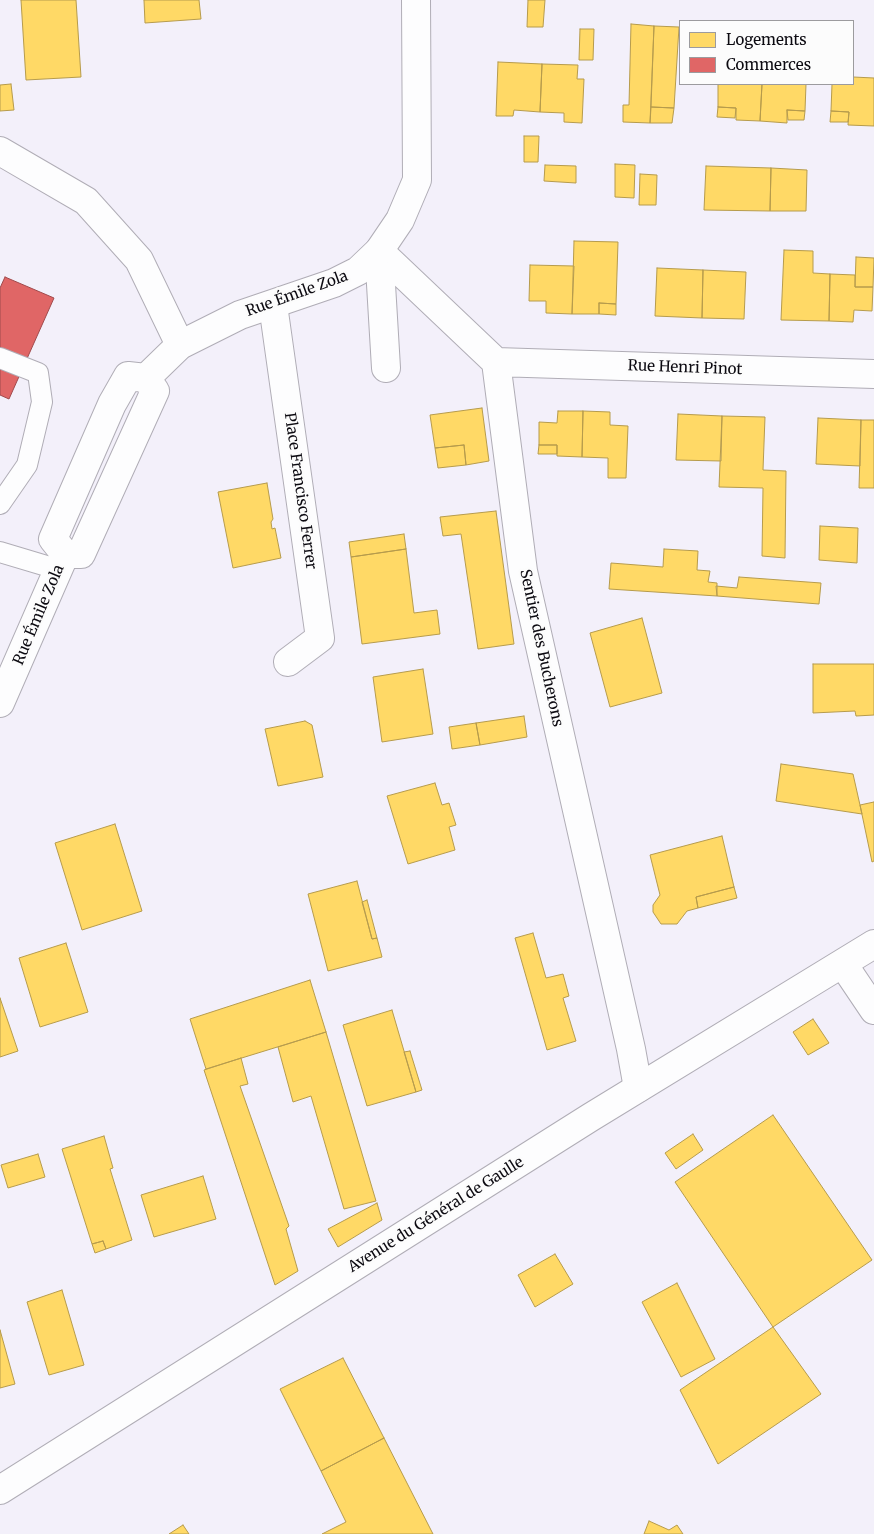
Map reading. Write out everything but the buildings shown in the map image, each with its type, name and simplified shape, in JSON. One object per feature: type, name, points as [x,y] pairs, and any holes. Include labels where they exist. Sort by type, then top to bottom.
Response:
[{"type":"street","name":"Rue Émile Zola","points":[[0,703],[62,562],[81,554],[155,391],[146,378],[180,346],[240,315],[334,284],[358,271],[379,251],[400,220],[417,180],[416,0]]},
{"type":"street","points":[[0,151],[86,201],[139,260],[180,346]]},
{"type":"street","points":[[379,251],[496,362]]},
{"type":"street","points":[[379,251],[386,368]]},
{"type":"street","name":"Place Francisco Ferrer","points":[[273,305],[320,638],[288,662]]},
{"type":"street","name":"Rue Henri Pinot","points":[[496,362],[874,374]]},
{"type":"street","name":"Sentier des Bucherons","points":[[496,362],[523,571],[631,1049],[638,1088]]},
{"type":"street","name":"Avenue du Général de Gaulle","points":[[0,1490],[638,1088],[874,944]]},
{"type":"street","points":[[843,964],[874,1010]]},
{"type":"lane","points":[[0,358],[38,373],[42,402],[27,465],[0,504]]},
{"type":"lane","points":[[0,552],[62,562]]}]
